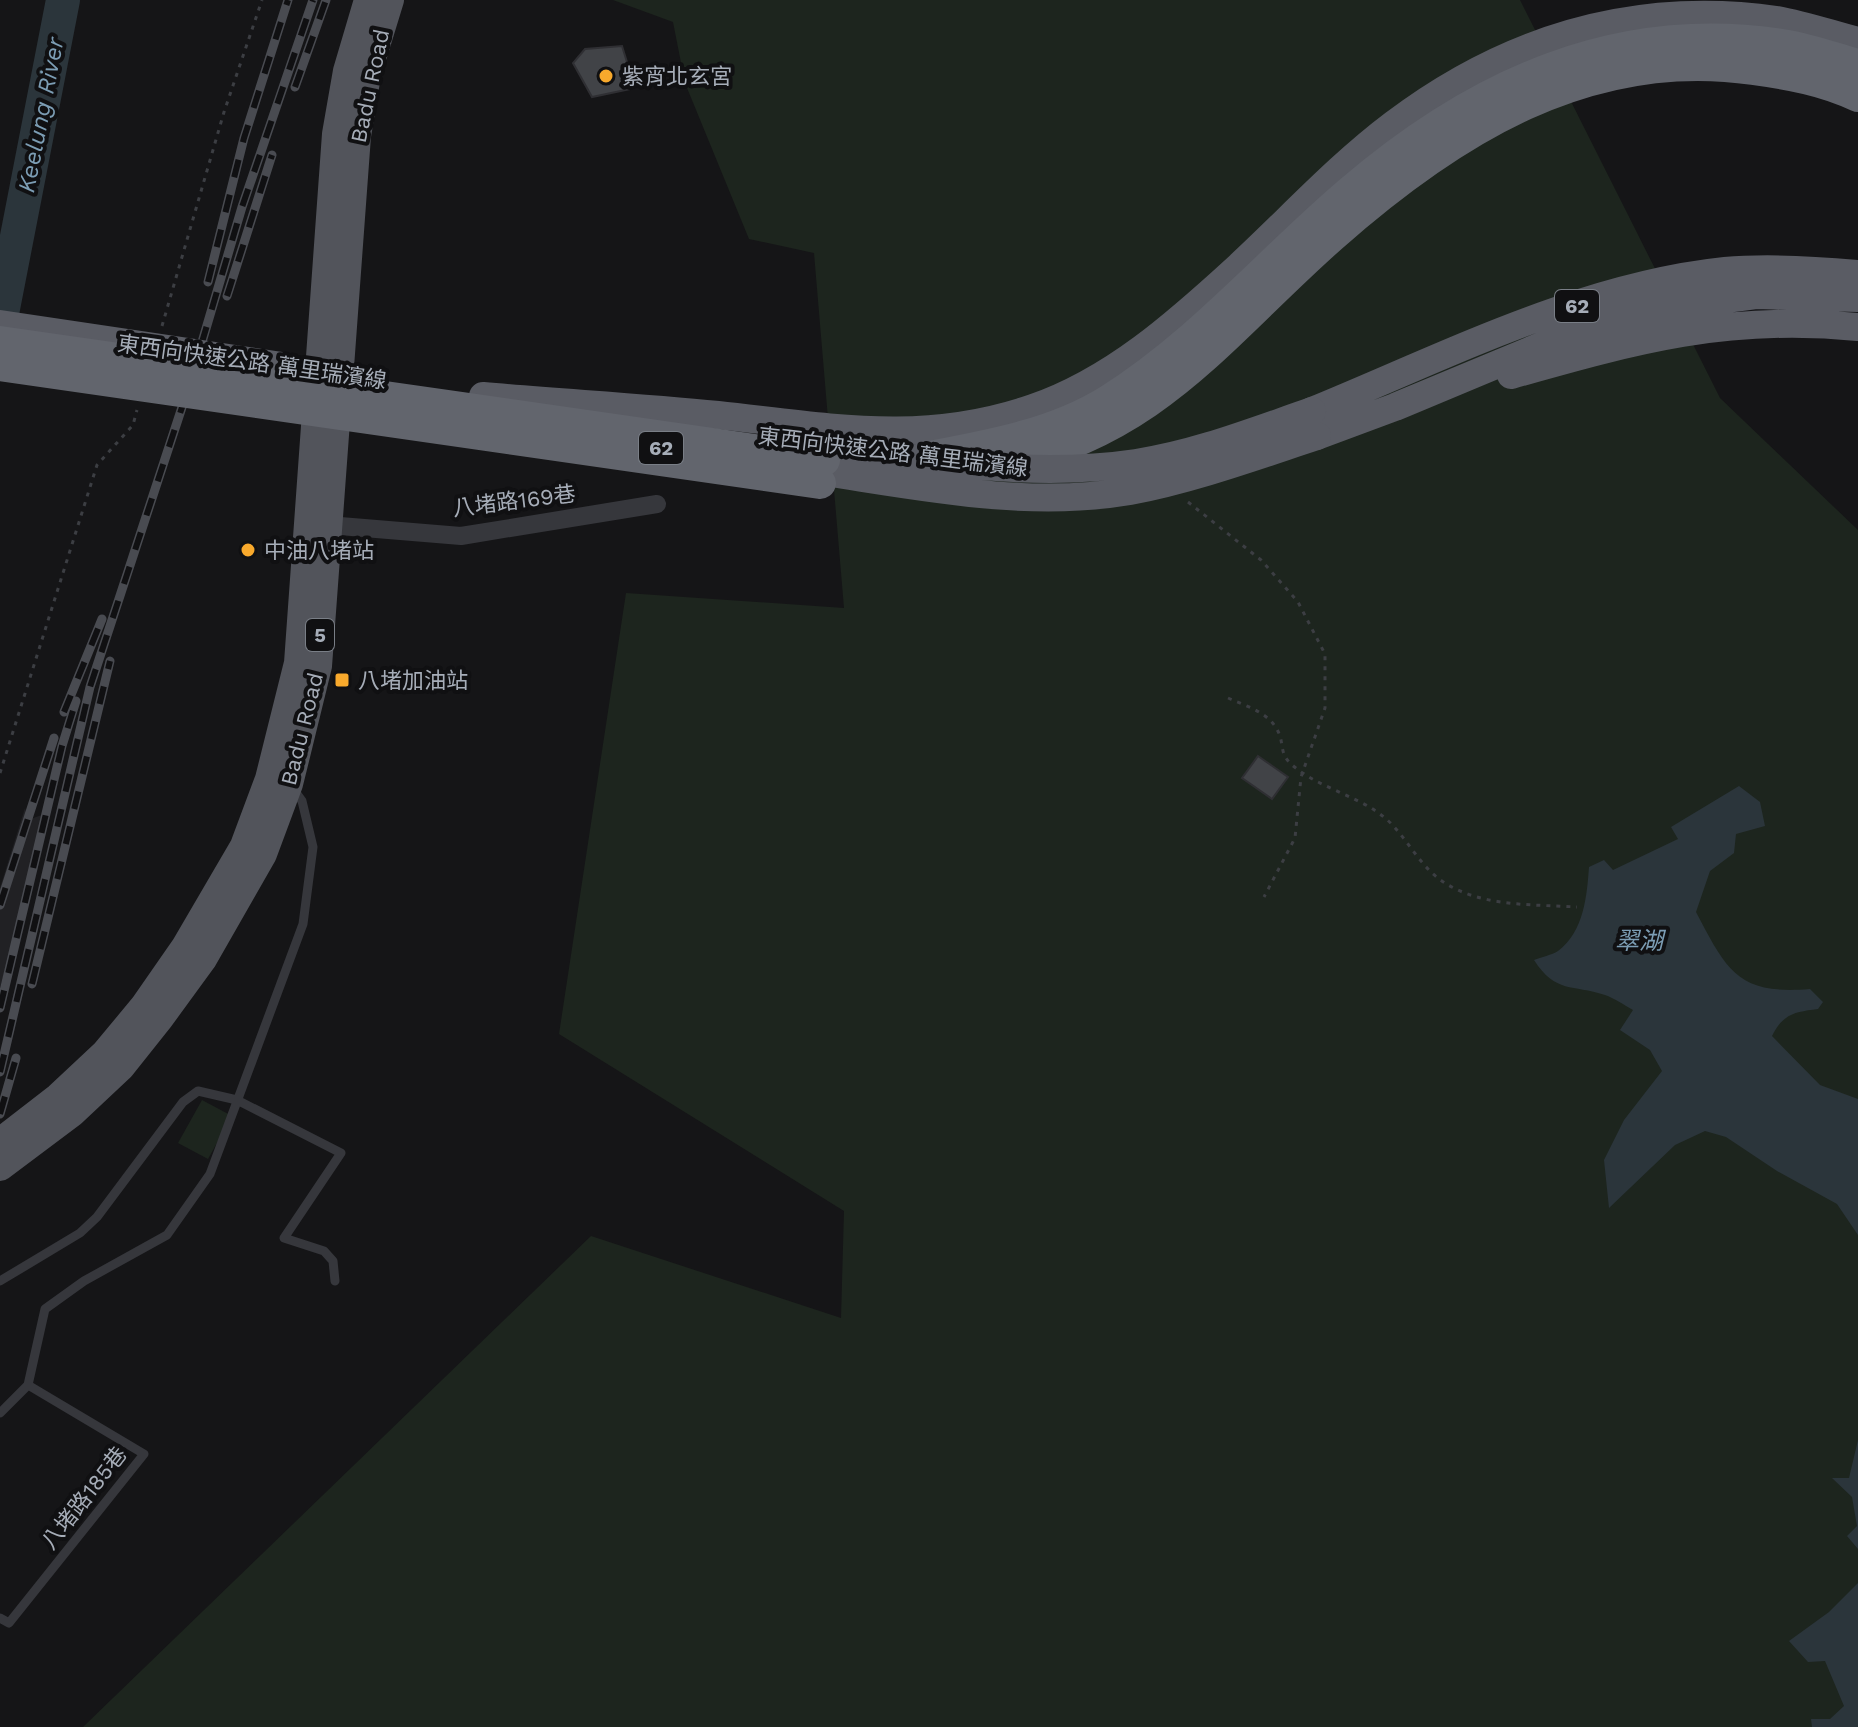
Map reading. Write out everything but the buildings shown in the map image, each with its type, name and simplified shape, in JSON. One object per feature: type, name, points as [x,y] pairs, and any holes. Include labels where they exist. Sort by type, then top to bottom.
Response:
[{"type":"highway","points":[[483,396],[875,432],[940,431],[978,424],[1051,402],[1099,377],[1178,322],[1393,125],[1483,66],[1532,43],[1579,26],[1674,13],[1776,20],[1858,41]]},
{"type":"highway","points":[[0,365],[822,472],[866,463],[915,460],[1053,428],[1107,402],[1182,347],[1351,191],[1447,119],[1519,79],[1597,53],[1674,40],[1788,46],[1858,65]]},
{"type":"highway","points":[[0,342],[822,472],[880,484],[1027,459],[1112,425],[1186,376],[1331,237],[1441,151],[1519,105],[1645,66],[1686,63],[1782,73],[1831,83],[1858,96]]},
{"type":"highway","name":"東西向快速公路 萬里瑞濱線","points":[[0,352],[974,493],[1032,496],[1128,491],[1233,463],[1513,329],[1613,293],[1724,271],[1796,269],[1858,274]]},
{"type":"highway","name":"東西向快速公路 萬里瑞濱線","points":[[0,324],[980,467],[1038,470],[1136,463],[1395,407],[1594,324],[1687,304],[1756,295],[1858,298]]},
{"type":"highway","points":[[1395,407],[1646,337],[1739,323],[1811,322],[1858,327]]},
{"type":"main road","name":"Badu Road","points":[[0,1167],[72,1113],[121,1067],[203,959],[263,854],[279,782],[298,663],[336,134],[347,71],[368,0]]},
{"type":"main road","name":"Badu Road","points":[[0,1142],[58,1097],[105,1053],[144,1006],[185,947],[279,782],[318,666],[357,136],[367,75],[390,0]]},
{"type":"street","name":"八堵路169巷","points":[[328,525],[461,536],[657,504]]},
{"type":"lane","points":[[0,1413],[28,1385],[45,1309],[84,1281],[167,1235],[210,1174],[303,924],[313,847],[302,801],[279,782]]},
{"type":"lane","points":[[0,1281],[80,1233],[97,1217],[183,1102],[198,1091],[237,1100],[341,1153],[284,1238],[324,1251],[333,1261],[335,1281]]},
{"type":"lane","name":"八堵路185巷","points":[[0,1618],[9,1623],[144,1454],[28,1385]]},
{"type":"path","points":[[159,335],[224,112],[262,0]]},
{"type":"path","points":[[0,773],[97,465],[133,425],[137,410]]},
{"type":"path","points":[[1187,501],[1261,560],[1298,602],[1322,644],[1327,676],[1325,708],[1303,771],[1295,838],[1264,897]]},
{"type":"path","points":[[1228,698],[1265,715],[1275,724],[1285,758],[1384,816],[1433,874],[1451,886],[1510,903],[1577,907]]},
{"type":"shaded area","points":[[613,0],[1520,0],[1720,398],[1858,530],[1858,1727],[83,1727],[591,1236],[841,1318],[844,1211],[559,1034],[626,593],[844,608],[814,253],[749,239],[685,83],[673,22]]},
{"type":"shaded area","points":[[25,808],[28,820],[47,813],[0,988],[0,888]]},
{"type":"shaded area","points":[[202,1100],[232,1116],[208,1159],[178,1143]]},
{"type":"water","name":"翠湖","points":[[1739,786],[1760,802],[1765,826],[1736,834],[1734,853],[1710,871],[1696,912],[1717,950],[1738,975],[1766,988],[1810,989],[1823,1002],[1818,1009],[1796,1013],[1785,1019],[1772,1036],[1820,1085],[1858,1099],[1858,1235],[1837,1204],[1777,1171],[1726,1137],[1705,1131],[1675,1145],[1609,1208],[1604,1160],[1624,1120],[1662,1071],[1650,1050],[1620,1030],[1633,1010],[1605,995],[1557,983],[1534,960],[1558,951],[1574,934],[1585,901],[1589,867],[1604,860],[1613,870],[1678,839],[1671,827]]},
{"type":"water","points":[[1858,1440],[1858,1549],[1847,1536],[1857,1526],[1852,1497],[1832,1478],[1849,1478]]},
{"type":"water","points":[[1858,1583],[1858,1727],[1812,1727],[1811,1719],[1830,1719],[1844,1706],[1825,1661],[1808,1662],[1789,1641],[1829,1612]]},
{"type":"waterway","name":"Keelung River","points":[[0,324],[63,0]]},
{"type":"railway","points":[[208,282],[244,138],[288,0]]},
{"type":"railway","points":[[0,1072],[90,687],[189,386],[242,207],[313,0]]},
{"type":"railway","points":[[295,87],[326,0]]},
{"type":"railway","points":[[227,296],[272,155]]},
{"type":"railway","points":[[64,712],[102,619]]},
{"type":"railway","points":[[32,984],[110,661]]},
{"type":"railway","points":[[0,1008],[62,746],[76,701]]},
{"type":"railway","points":[[0,905],[54,738]]},
{"type":"railway","points":[[0,1114],[16,1058]]},
{"type":"place","name":"紫宵北玄宮","points":[[606,76]]},
{"type":"place","name":"中油八堵站","points":[[248,550]]},
{"type":"place","name":"八堵加油站","points":[[342,680]]}]
